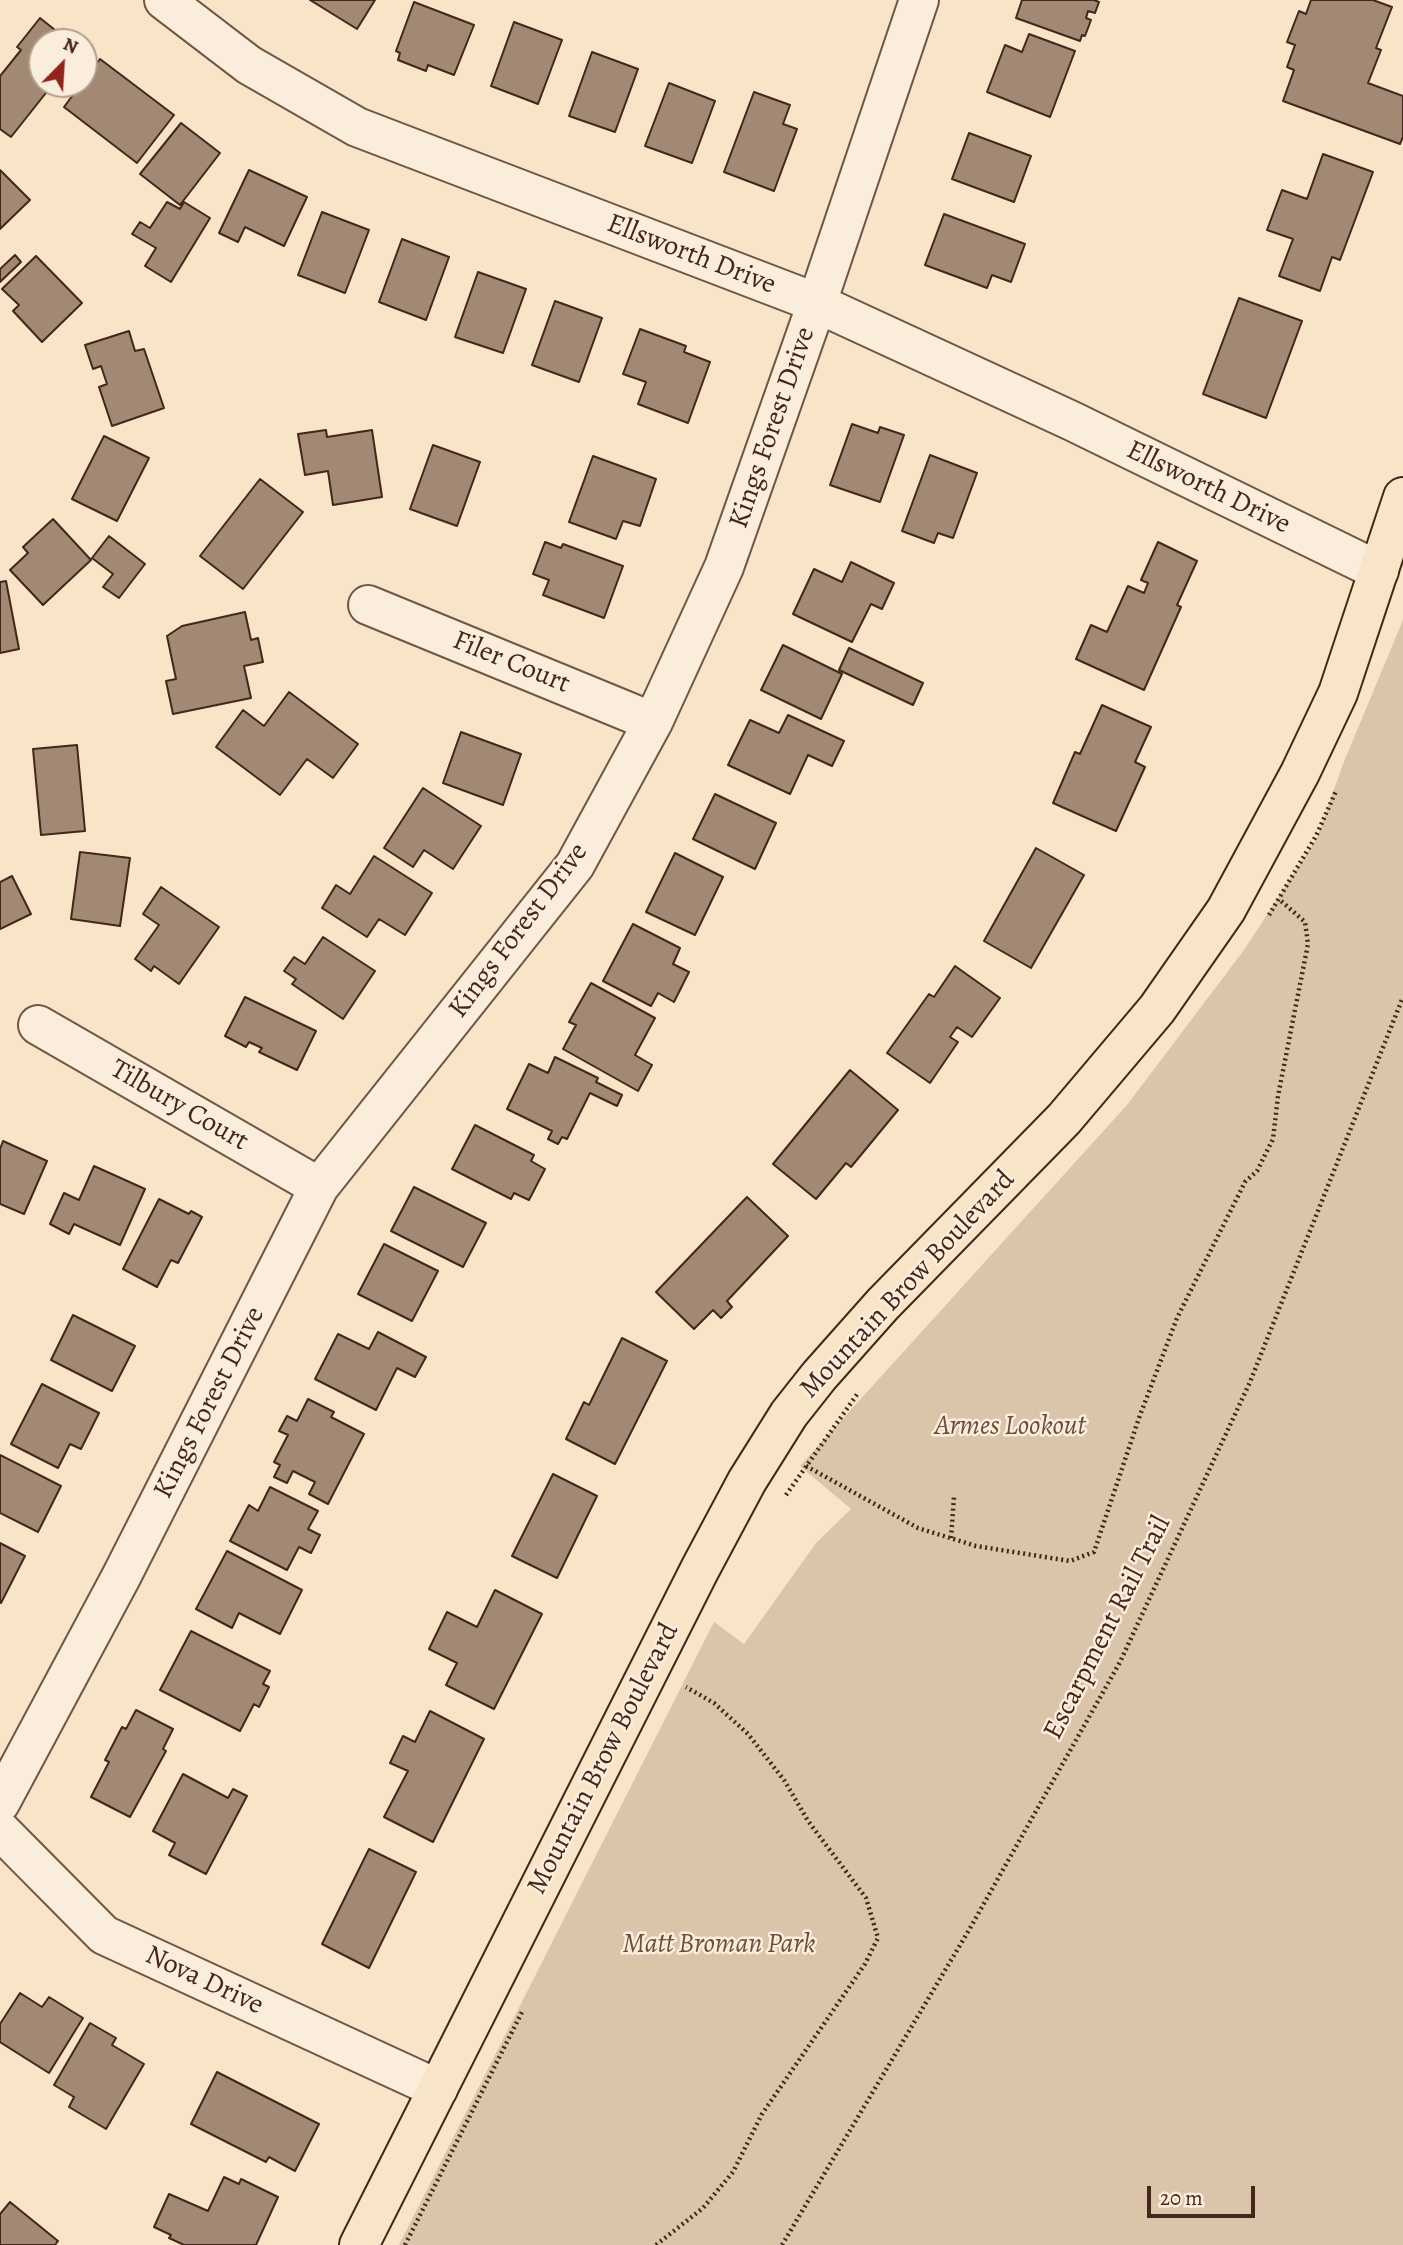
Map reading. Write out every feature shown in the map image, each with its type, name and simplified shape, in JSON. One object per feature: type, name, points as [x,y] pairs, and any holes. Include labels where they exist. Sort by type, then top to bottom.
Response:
[{"type":"main road","name":"Mountain Brow Boulevard","points":[[359,2245],[700,1569],[747,1481],[789,1414],[883,1304],[1064,1119],[1157,1009],[1226,910],[1300,773],[1338,693],[1403,497]]},
{"type":"street","name":"Ellsworth Drive","points":[[164,0],[249,65],[357,127],[817,303],[1072,421],[1379,570]]},
{"type":"street","name":"Kings Forest Drive","points":[[0,1803],[121,1577],[319,1187],[575,864],[653,722],[724,567],[919,0]]},
{"type":"street","name":"Filer Court","points":[[368,605],[653,722]]},
{"type":"street","name":"Tilbury Court","points":[[38,1026],[319,1187]]},
{"type":"street","name":"Nova Drive","points":[[0,1830],[104,1935],[438,2089]]},
{"type":"path","points":[[806,1466],[918,1528],[976,1546],[1070,1561],[1094,1552],[1139,1418],[1177,1318],[1245,1182],[1257,1171],[1273,1139],[1278,1096],[1308,944],[1305,922],[1280,900]]},
{"type":"path","name":"Escarpment Rail Trail","points":[[782,2245],[969,1930],[1120,1662],[1250,1382],[1403,997]]},
{"type":"path","points":[[784,1498],[849,1404]]},
{"type":"path","points":[[951,1538],[954,1497]]},
{"type":"path","points":[[680,1697],[692,1675]]},
{"type":"path","points":[[656,2245],[703,2208],[733,2172],[762,2115],[865,1964],[878,1938],[866,1898],[808,1821],[784,1780],[748,1734],[713,1703],[685,1687]]},
{"type":"path","points":[[405,2245],[528,2000]]},
{"type":"green space","points":[[1403,620],[1403,2245],[399,2245],[714,1622],[744,1644],[816,1543],[851,1509],[800,1466],[1127,1105],[1244,950],[1317,838],[1343,764]]},
{"type":"building","points":[[310,0],[375,0],[357,29]]},
{"type":"building","points":[[1022,0],[1099,2],[1095,13],[1088,11],[1086,18],[1091,20],[1085,36],[1082,35],[1080,41],[1016,18]]},
{"type":"building","points":[[1311,0],[1373,0],[1392,7],[1376,48],[1381,50],[1368,83],[1403,96],[1403,137],[1400,144],[1283,101],[1294,70],[1287,67],[1295,45],[1287,42],[1299,11],[1306,14]]},
{"type":"building","points":[[414,2],[474,25],[454,75],[428,65],[426,71],[398,60],[400,53],[396,51]]},
{"type":"building","points":[[40,18],[52,28],[32,28]]},
{"type":"building","points":[[514,22],[562,40],[538,104],[491,86]]},
{"type":"building","points":[[28,33],[28,98],[42,98],[11,137],[0,129],[0,76],[21,50],[17,47]]},
{"type":"building","points":[[1029,34],[1075,51],[1050,117],[987,92],[1005,45],[1022,52]]},
{"type":"building","points":[[592,52],[638,69],[615,132],[569,116]]},
{"type":"building","points":[[100,59],[174,115],[137,163],[64,107],[71,98],[98,98]]},
{"type":"building","points":[[669,83],[715,101],[692,163],[645,146]]},
{"type":"building","points":[[754,92],[790,105],[783,124],[797,129],[774,191],[724,172]]},
{"type":"building","points":[[181,123],[220,153],[180,205],[140,174]]},
{"type":"building","points":[[969,133],[1031,156],[1014,202],[952,179]]},
{"type":"building","points":[[1323,154],[1373,172],[1340,260],[1332,257],[1320,291],[1279,276],[1293,239],[1267,230],[1282,190],[1307,199]]},
{"type":"building","points":[[0,170],[30,200],[0,229]]},
{"type":"building","points":[[249,170],[307,197],[284,246],[245,227],[238,242],[219,233]]},
{"type":"building","points":[[167,202],[180,209],[184,202],[210,218],[171,282],[145,266],[156,248],[132,234],[140,222],[150,228]]},
{"type":"building","points":[[322,212],[369,230],[345,293],[298,275]]},
{"type":"building","points":[[944,214],[1025,244],[1011,282],[992,275],[987,288],[925,265]]},
{"type":"building","points":[[402,239],[449,257],[426,320],[379,302]]},
{"type":"building","points":[[15,255],[21,262],[0,282],[0,269]]},
{"type":"building","points":[[36,256],[82,303],[42,342],[13,311],[19,305],[2,289]]},
{"type":"building","points":[[478,272],[526,289],[503,353],[455,337]]},
{"type":"building","points":[[1239,298],[1302,321],[1266,418],[1203,394]]},
{"type":"building","points":[[555,301],[602,318],[579,382],[532,365]]},
{"type":"building","points":[[640,329],[686,346],[684,352],[710,362],[688,423],[638,404],[646,382],[623,374]]},
{"type":"building","points":[[129,331],[135,351],[144,349],[164,408],[112,426],[99,387],[107,384],[101,366],[93,369],[85,345]]},
{"type":"building","points":[[852,424],[878,433],[880,427],[904,435],[880,502],[830,485]]},
{"type":"building","points":[[326,430],[327,437],[372,430],[382,497],[333,505],[328,471],[305,475],[298,434]]},
{"type":"building","points":[[104,436],[149,458],[117,521],[72,499]]},
{"type":"building","points":[[433,445],[480,462],[457,526],[410,509]]},
{"type":"building","points":[[930,455],[977,473],[953,538],[938,533],[934,543],[902,531]]},
{"type":"building","points":[[593,456],[656,479],[640,526],[623,521],[616,539],[569,522]]},
{"type":"building","points":[[260,479],[303,512],[243,589],[200,556]]},
{"type":"building","points":[[53,519],[91,560],[43,605],[10,570],[28,553],[23,547]]},
{"type":"building","points":[[109,536],[145,564],[119,598],[103,587],[113,574],[92,558]]},
{"type":"building","points":[[545,542],[561,548],[563,544],[623,566],[604,618],[543,595],[549,580],[533,574]]},
{"type":"building","points":[[1158,542],[1197,561],[1177,605],[1181,607],[1144,690],[1076,659],[1091,625],[1107,632],[1128,586],[1144,593],[1148,583],[1141,580]]},
{"type":"building","points":[[851,562],[894,583],[882,609],[871,604],[852,642],[793,614],[814,569],[842,582]]},
{"type":"building","points":[[6,581],[19,649],[0,653],[0,582]]},
{"type":"building","points":[[245,612],[251,640],[258,638],[263,662],[244,666],[251,698],[173,714],[166,681],[176,679],[167,636],[182,626]]},
{"type":"building","points":[[783,645],[842,674],[821,719],[761,690]]},
{"type":"building","points":[[849,648],[923,683],[913,705],[839,670]]},
{"type":"building","points":[[289,692],[358,744],[333,778],[307,759],[280,795],[216,747],[243,710],[264,726]]},
{"type":"building","points":[[1102,705],[1151,727],[1135,762],[1145,767],[1116,831],[1053,803],[1075,752],[1080,754]]},
{"type":"building","points":[[788,715],[844,741],[832,766],[808,755],[790,794],[728,765],[750,720],[779,733]]},
{"type":"building","points":[[461,732],[521,754],[503,805],[443,783]]},
{"type":"building","points":[[77,745],[85,831],[41,835],[33,749]]},
{"type":"building","points":[[423,788],[481,826],[453,869],[424,850],[413,867],[384,848]]},
{"type":"building","points":[[715,794],[776,823],[755,869],[693,839]]},
{"type":"building","points":[[1036,848],[1084,875],[1031,968],[984,941]]},
{"type":"building","points":[[80,852],[130,858],[120,926],[71,919]]},
{"type":"building","points":[[675,853],[723,877],[695,935],[646,912]]},
{"type":"building","points":[[374,856],[432,893],[405,935],[379,919],[367,937],[322,908],[336,885],[350,894]]},
{"type":"building","points":[[12,876],[31,914],[0,929],[0,882]]},
{"type":"building","points":[[161,887],[219,927],[179,984],[154,966],[151,971],[135,959],[159,925],[143,914]]},
{"type":"building","points":[[633,924],[680,948],[673,964],[689,972],[674,1002],[658,993],[651,1006],[603,981]]},
{"type":"building","points":[[323,937],[375,971],[343,1019],[292,984],[296,979],[284,971],[294,957],[305,964]]},
{"type":"building","points":[[955,966],[1000,998],[972,1037],[957,1027],[950,1037],[958,1042],[930,1083],[887,1053],[929,994],[934,997]]},
{"type":"building","points":[[591,983],[655,1018],[635,1055],[652,1065],[638,1091],[563,1049],[576,1025],[569,1022]]},
{"type":"building","points":[[245,997],[316,1031],[297,1070],[259,1052],[262,1048],[249,1042],[246,1047],[225,1036]]},
{"type":"building","points":[[555,1057],[598,1078],[596,1082],[622,1095],[617,1106],[590,1093],[567,1139],[562,1137],[558,1144],[548,1139],[552,1131],[507,1109],[529,1064],[548,1073]]},
{"type":"building","points":[[850,1070],[898,1110],[851,1167],[846,1163],[816,1199],[773,1164]]},
{"type":"building","points":[[475,1125],[534,1155],[531,1161],[545,1169],[529,1200],[514,1193],[511,1199],[452,1169]]},
{"type":"building","points":[[3,1141],[47,1161],[24,1214],[0,1204],[0,1149]]},
{"type":"building","points":[[94,1166],[145,1189],[120,1245],[74,1224],[69,1234],[50,1224],[64,1193],[79,1200]]},
{"type":"building","points":[[414,1187],[486,1223],[463,1267],[391,1231]]},
{"type":"building","points":[[747,1197],[788,1236],[727,1301],[732,1307],[721,1318],[713,1310],[694,1329],[656,1292]]},
{"type":"building","points":[[159,1199],[189,1214],[191,1211],[202,1217],[178,1263],[171,1260],[157,1287],[123,1269]]},
{"type":"building","points":[[384,1244],[438,1271],[412,1321],[358,1294]]},
{"type":"building","points":[[73,1315],[135,1346],[112,1391],[51,1360]]},
{"type":"building","points":[[378,1332],[426,1357],[415,1377],[397,1368],[376,1410],[315,1379],[338,1334],[369,1349]]},
{"type":"building","points":[[622,1338],[667,1361],[615,1464],[566,1439],[584,1402],[589,1405]]},
{"type":"building","points":[[42,1384],[99,1413],[81,1449],[70,1444],[58,1468],[11,1444]]},
{"type":"building","points":[[308,1399],[334,1412],[331,1417],[364,1434],[328,1504],[309,1494],[315,1482],[293,1471],[287,1483],[274,1477],[280,1465],[274,1462],[288,1435],[279,1431],[287,1416],[297,1421]]},
{"type":"building","points":[[0,1455],[61,1486],[38,1532],[0,1513]]},
{"type":"building","points":[[553,1474],[597,1496],[557,1578],[512,1556]]},
{"type":"building","points":[[270,1487],[318,1511],[308,1529],[320,1535],[311,1553],[299,1547],[287,1570],[230,1541],[249,1505],[258,1511]]},
{"type":"building","points":[[0,1543],[25,1556],[1,1603],[0,1602]]},
{"type":"building","points":[[227,1551],[302,1590],[280,1634],[239,1613],[232,1628],[196,1609]]},
{"type":"building","points":[[495,1590],[542,1614],[494,1709],[446,1685],[457,1663],[429,1649],[447,1612],[477,1627]]},
{"type":"building","points":[[191,1631],[270,1671],[263,1684],[269,1687],[259,1707],[254,1704],[240,1731],[160,1690]]},
{"type":"building","points":[[136,1710],[173,1729],[163,1749],[166,1751],[130,1817],[91,1797],[109,1762],[105,1760],[122,1727],[126,1729]]},
{"type":"building","points":[[430,1711],[484,1739],[433,1842],[384,1817],[408,1771],[390,1763],[403,1736],[415,1742]]},
{"type":"building","points":[[183,1774],[228,1798],[233,1789],[247,1796],[206,1874],[169,1855],[175,1843],[153,1831]]},
{"type":"building","points":[[369,1849],[416,1872],[369,1968],[322,1944]]},
{"type":"building","points":[[20,1993],[42,2007],[49,1997],[83,2018],[49,2073],[0,2042],[0,2024]]},
{"type":"building","points":[[90,2023],[116,2038],[112,2045],[144,2064],[106,2129],[69,2107],[74,2097],[54,2085]]},
{"type":"building","points":[[217,2072],[319,2124],[295,2171],[269,2157],[266,2162],[191,2124]]},
{"type":"building","points":[[224,2177],[239,2184],[241,2179],[278,2197],[256,2245],[184,2245],[154,2227],[169,2194],[208,2211]]},
{"type":"building","points":[[10,2202],[58,2241],[55,2245],[0,2245],[0,2214]]},
{"type":"park label","name":"Armes Lookout","points":[[1010,1427]]},
{"type":"park label","name":"Matt Broman Park","points":[[719,1945]]}]
